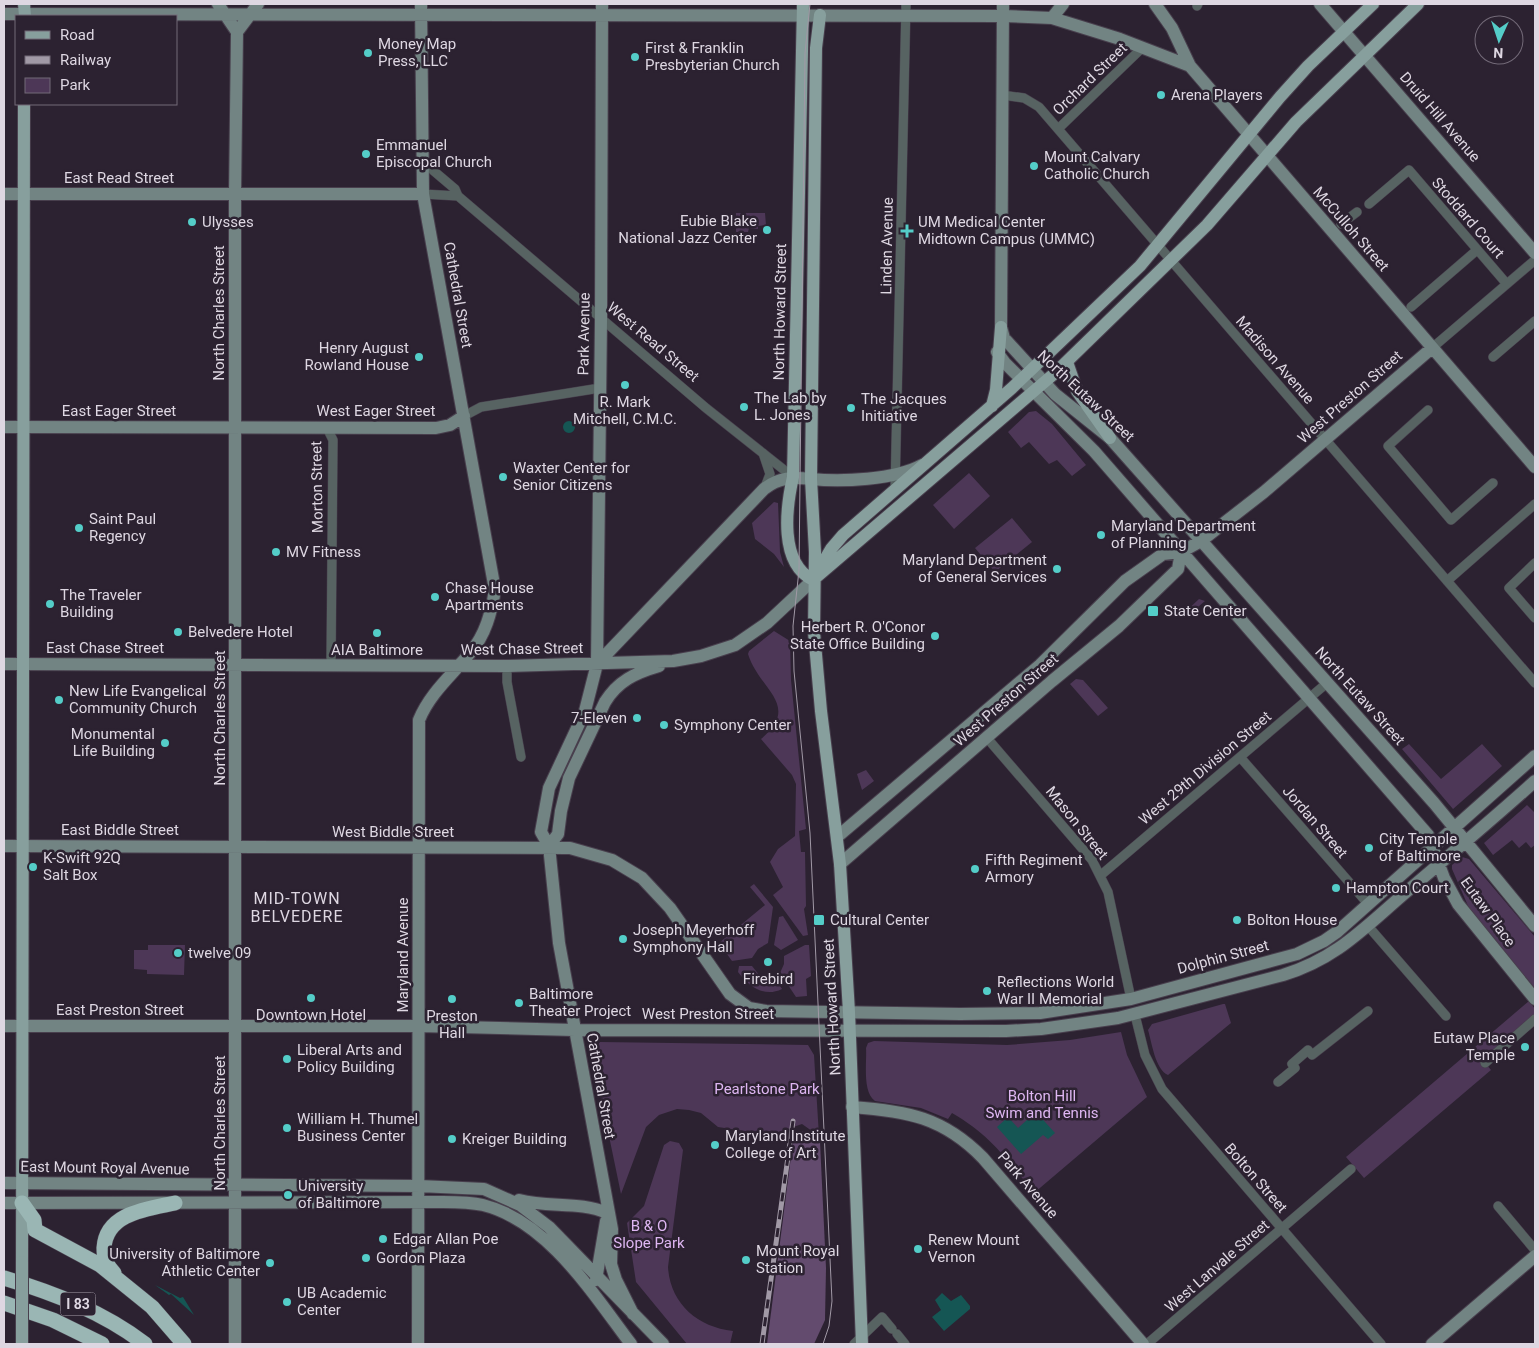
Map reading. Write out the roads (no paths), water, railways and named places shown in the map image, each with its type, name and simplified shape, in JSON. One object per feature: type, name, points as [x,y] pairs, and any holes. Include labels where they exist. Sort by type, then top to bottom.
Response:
[{"type":"highway","points":[[22,1203],[34,1220],[35,1230],[100,1265],[159,1313],[184,1344]]},
{"type":"highway","points":[[127,1286],[105,1261],[105,1242],[109,1230],[127,1216],[175,1203]]},
{"type":"highway","name":"I 83","points":[[4,1278],[60,1296],[89,1309],[145,1344]]},
{"type":"highway","name":"I 83","points":[[4,1303],[53,1320],[102,1344]]},
{"type":"main road","points":[[218,4],[237,32],[245,15],[258,4]]},
{"type":"main road","points":[[1052,18],[1064,4]]},
{"type":"main road","name":"McCulloh Street","points":[[1155,4],[1172,28],[1190,66],[1266,157],[1535,467]]},
{"type":"main road","name":"Druid Hill Avenue","points":[[1320,4],[1535,253]]},
{"type":"main road","points":[[813,580],[831,549],[843,534],[1022,379],[1158,245],[1308,66],[1373,4]]},
{"type":"main road","points":[[549,846],[558,834],[569,778],[612,691],[631,676],[673,661],[735,645],[767,623],[813,580],[1067,362],[1207,225],[1321,96],[1418,4]]},
{"type":"main road","points":[[4,14],[25,12],[245,15],[421,10],[602,9],[803,10],[820,16],[906,9],[1003,10],[1052,18],[1190,66]]},
{"type":"main road","name":"Park Avenue","points":[[549,846],[541,832],[546,796],[555,770],[585,711],[597,664],[602,9]]},
{"type":"main road","name":"Cathedral Street","points":[[421,10],[422,194],[496,590]]},
{"type":"main road","name":"North Howard Street","points":[[803,10],[793,477],[787,516],[788,535],[799,570],[813,580]]},
{"type":"main road","name":"North Eutaw Street","points":[[1003,10],[1001,327],[1008,344],[1032,369],[1040,387],[1094,451],[1428,835],[1439,865]]},
{"type":"main road","name":"North Howard Street","points":[[820,16],[816,48],[811,479],[815,552],[813,580],[814,632],[821,711],[840,864],[850,1031],[859,1342]]},
{"type":"main road","name":"North Charles Street","points":[[235,1344],[237,1026],[235,195],[237,32]]},
{"type":"main road","points":[[22,1344],[24,105]]},
{"type":"main road","name":"East Read Street","points":[[4,194],[235,195]]},
{"type":"main road","points":[[235,195],[422,194]]},
{"type":"main road","points":[[992,406],[996,390],[997,352],[1001,327]]},
{"type":"main road","name":"West Preston Street","points":[[837,837],[1040,665],[1125,581],[1163,554],[1181,552],[1201,541],[1326,440],[1432,348]]},
{"type":"main road","name":"North Eutaw Street","points":[[997,352],[1022,379],[1040,387],[1110,438],[1434,803],[1465,843]]},
{"type":"main road","points":[[1067,362],[1076,391],[1110,438]]},
{"type":"main road","name":"West Eager Street","points":[[235,427],[443,428],[464,416]]},
{"type":"main road","name":"East Eager Street","points":[[4,427],[235,427]]},
{"type":"main road","points":[[793,477],[811,479],[870,479],[918,468],[930,460]]},
{"type":"main road","name":"West Chase Street","points":[[236,665],[507,666],[597,664],[764,489],[775,481],[793,477]]},
{"type":"main road","name":"West Preston Street","points":[[840,864],[1147,600],[1178,569],[1181,552]]},
{"type":"main road","name":"Maryland Avenue","points":[[418,1344],[420,720],[428,701],[473,649],[485,629],[496,590]]},
{"type":"main road","points":[[597,664],[673,661]]},
{"type":"main road","name":"East Chase Street","points":[[4,664],[236,665]]},
{"type":"main road","name":"Dolphin Street","points":[[849,1012],[1040,1013],[1131,999],[1304,951],[1324,941],[1369,905],[1535,756]]},
{"type":"main road","points":[[850,1031],[1041,1029],[1136,1015],[1302,970],[1330,956],[1368,926],[1535,781]]},
{"type":"main road","name":"Eutaw Place","points":[[1465,843],[1535,926]]},
{"type":"main road","name":"East Biddle Street","points":[[4,846],[236,847]]},
{"type":"main road","points":[[549,846],[570,848],[595,854],[612,860],[642,878],[670,908],[730,994],[749,1008],[766,1011],[849,1012]]},
{"type":"main road","name":"Cathedral Street","points":[[549,846],[554,912],[607,1213],[612,1229],[611,1264],[616,1280],[633,1314]]},
{"type":"main road","name":"West Biddle Street","points":[[236,847],[421,848],[549,846]]},
{"type":"main road","name":"Eutaw Place","points":[[1439,865],[1463,911],[1535,999]]},
{"type":"main road","name":"East Preston Street","points":[[4,1026],[237,1026]]},
{"type":"main road","name":"West Preston Street","points":[[237,1026],[850,1031]]},
{"type":"main road","name":"Park Avenue","points":[[852,1107],[917,1115],[944,1126],[964,1140],[990,1165],[1143,1344]]},
{"type":"main road","name":"East Mount Royal Avenue","points":[[4,1183],[468,1187],[484,1189],[500,1195]]},
{"type":"main road","points":[[500,1195],[543,1206],[594,1207],[607,1213]]},
{"type":"main road","points":[[500,1195],[520,1205],[549,1227],[663,1344]]},
{"type":"main road","points":[[4,1203],[419,1202],[482,1205],[511,1215],[548,1242],[599,1302],[631,1344]]},
{"type":"main road","name":"Cathedral Street","points":[[599,1302],[595,1275],[607,1213]]},
{"type":"main road","points":[[1432,1344],[1535,1256]]},
{"type":"street","name":"Linden Avenue","points":[[895,490],[906,9]]},
{"type":"street","name":"Orchard Street","points":[[1058,129],[1142,48]]},
{"type":"street","name":"Madison Avenue","points":[[1002,95],[1032,102],[1058,129],[1535,683]]},
{"type":"street","name":"West Read Street","points":[[422,162],[455,189],[458,196],[601,319],[706,408],[762,450],[793,477]]},
{"type":"street","name":"Stoddard Court","points":[[1369,204],[1409,170],[1506,283]]},
{"type":"street","points":[[422,194],[458,196]]},
{"type":"street","points":[[1341,224],[1357,212]]},
{"type":"street","points":[[1411,307],[1478,250]]},
{"type":"street","name":"West Preston Street","points":[[1432,348],[1535,260]]},
{"type":"street","points":[[1494,356],[1535,321]]},
{"type":"street","name":"West Eager Street","points":[[464,416],[481,407],[600,388]]},
{"type":"street","points":[[1428,410],[1388,446],[1451,520],[1493,483]]},
{"type":"street","name":"Morton Street","points":[[327,428],[333,440],[332,665]]},
{"type":"street","name":"West Chase Street","points":[[762,450],[770,474],[764,489]]},
{"type":"street","points":[[1447,581],[1535,504]]},
{"type":"street","points":[[1535,563],[1509,588],[1535,618]]},
{"type":"street","points":[[507,666],[507,682],[521,756]]},
{"type":"street","name":"West 29th Division Street","points":[[1102,875],[1327,682]]},
{"type":"street","name":"Mason Street","points":[[988,738],[1094,862],[1102,875],[1108,892],[1131,999]]},
{"type":"street","name":"Jordan Street","points":[[1240,757],[1369,905]]},
{"type":"street","points":[[1368,926],[1446,1016]]},
{"type":"street","points":[[1278,1082],[1295,1068],[1292,1064],[1308,1050],[1312,1055],[1368,1011]]},
{"type":"street","name":"Bolton Street","points":[[1136,1015],[1145,1055],[1162,1088],[1381,1344]]},
{"type":"street","points":[[1485,1062],[1535,1019]]},
{"type":"street","name":"West Lanvale Street","points":[[1147,1344],[1352,1169]]},
{"type":"street","points":[[1498,1206],[1535,1250]]},
{"type":"street","points":[[859,1342],[882,1317],[905,1344]]},
{"type":"tram line","points":[[810,4],[805,53],[799,570],[793,626],[794,671],[810,833],[832,1301],[829,1326],[823,1344]]},
{"type":"railway","points":[[762,1344],[793,1121]]},
{"type":"place","name":"Money Map Press, LLC","points":[[368,53]]},
{"type":"place","name":"First & Franklin Presbyterian Church","points":[[635,57]]},
{"type":"place","name":"Arena Players","points":[[1161,95]]},
{"type":"place","name":"Emmanuel Episcopal Church","points":[[366,154]]},
{"type":"place","name":"Mount Calvary Catholic Church","points":[[1034,166]]},
{"type":"place","name":"Ulysses","points":[[192,222]]},
{"type":"place","name":"Eubie Blake National Jazz Center","points":[[767,230]]},
{"type":"place","name":"UM Medical Center Midtown Campus (UMMC)","points":[[907,231]]},
{"type":"place","name":"Henry August Rowland House","points":[[419,357]]},
{"type":"place","name":"R. Mark Mitchell, C.M.C.","points":[[625,385]]},
{"type":"place","name":"The Lab by L. Jones","points":[[744,407]]},
{"type":"place","name":"The Jacques Initiative","points":[[851,408]]},
{"type":"place","name":"Waxter Center for Senior Citizens","points":[[503,477]]},
{"type":"place","name":"Saint Paul Regency","points":[[79,528]]},
{"type":"place","name":"Maryland Department of Planning","points":[[1101,535]]},
{"type":"place","name":"MV Fitness","points":[[276,552]]},
{"type":"place","name":"Maryland Department of General Services","points":[[1057,569]]},
{"type":"place","name":"Chase House Apartments","points":[[435,597]]},
{"type":"place","name":"The Traveler Building","points":[[50,604]]},
{"type":"place","name":"State Center","points":[[1153,611]]},
{"type":"place","name":"Belvedere Hotel","points":[[178,632]]},
{"type":"place","name":"AIA Baltimore","points":[[377,633]]},
{"type":"place","name":"Herbert R. O'Conor State Office Building","points":[[935,636]]},
{"type":"place","name":"New Life Evangelical Community Church","points":[[59,700]]},
{"type":"place","name":"7-Eleven","points":[[637,718]]},
{"type":"place","name":"Symphony Center","points":[[664,725]]},
{"type":"place","name":"Monumental Life Building","points":[[165,743]]},
{"type":"place","name":"City Temple of Baltimore","points":[[1369,848]]},
{"type":"place","name":"K-Swift 92Q Salt Box","points":[[33,867]]},
{"type":"place","name":"Fifth Regiment Armory","points":[[975,869]]},
{"type":"place","name":"Hampton Court","points":[[1336,888]]},
{"type":"place","name":"Cultural Center","points":[[819,920]]},
{"type":"place","name":"Bolton House","points":[[1237,920]]},
{"type":"place","name":"Joseph Meyerhoff Symphony Hall","points":[[623,939]]},
{"type":"place","name":"twelve 09","points":[[178,953]]},
{"type":"place","name":"Firebird","points":[[768,962]]},
{"type":"place","name":"Reflections World War II Memorial","points":[[987,991]]},
{"type":"place","name":"Downtown Hotel","points":[[311,998]]},
{"type":"place","name":"Preston Hall","points":[[452,999]]},
{"type":"place","name":"Baltimore Theater Project","points":[[519,1003]]},
{"type":"place","name":"Eutaw Place Temple","points":[[1525,1047]]},
{"type":"place","name":"Liberal Arts and Policy Building","points":[[287,1059]]},
{"type":"place","name":"William H. Thumel Business Center","points":[[287,1128]]},
{"type":"place","name":"Kreiger Building","points":[[452,1139]]},
{"type":"place","name":"Maryland Institute College of Art","points":[[715,1145]]},
{"type":"place","name":"University of Baltimore","points":[[288,1195]]},
{"type":"place","name":"Edgar Allan Poe","points":[[383,1239]]},
{"type":"place","name":"Renew Mount Vernon","points":[[918,1249]]},
{"type":"place","name":"Gordon Plaza","points":[[366,1258]]},
{"type":"place","name":"Mount Royal Station","points":[[746,1260]]},
{"type":"place","name":"University of Baltimore Athletic Center","points":[[270,1263]]},
{"type":"place","name":"UB Academic Center","points":[[287,1302]]},
{"type":"district","name":"MID-TOWN BELVEDERE","points":[[297,907]]},
{"type":"park label","name":"Pearlstone Park","points":[[767,1089]]},
{"type":"park label","name":"Bolton Hill Swim and Tennis","points":[[1042,1104]]},
{"type":"park label","name":"B & O Slope Park","points":[[649,1234]]}]
